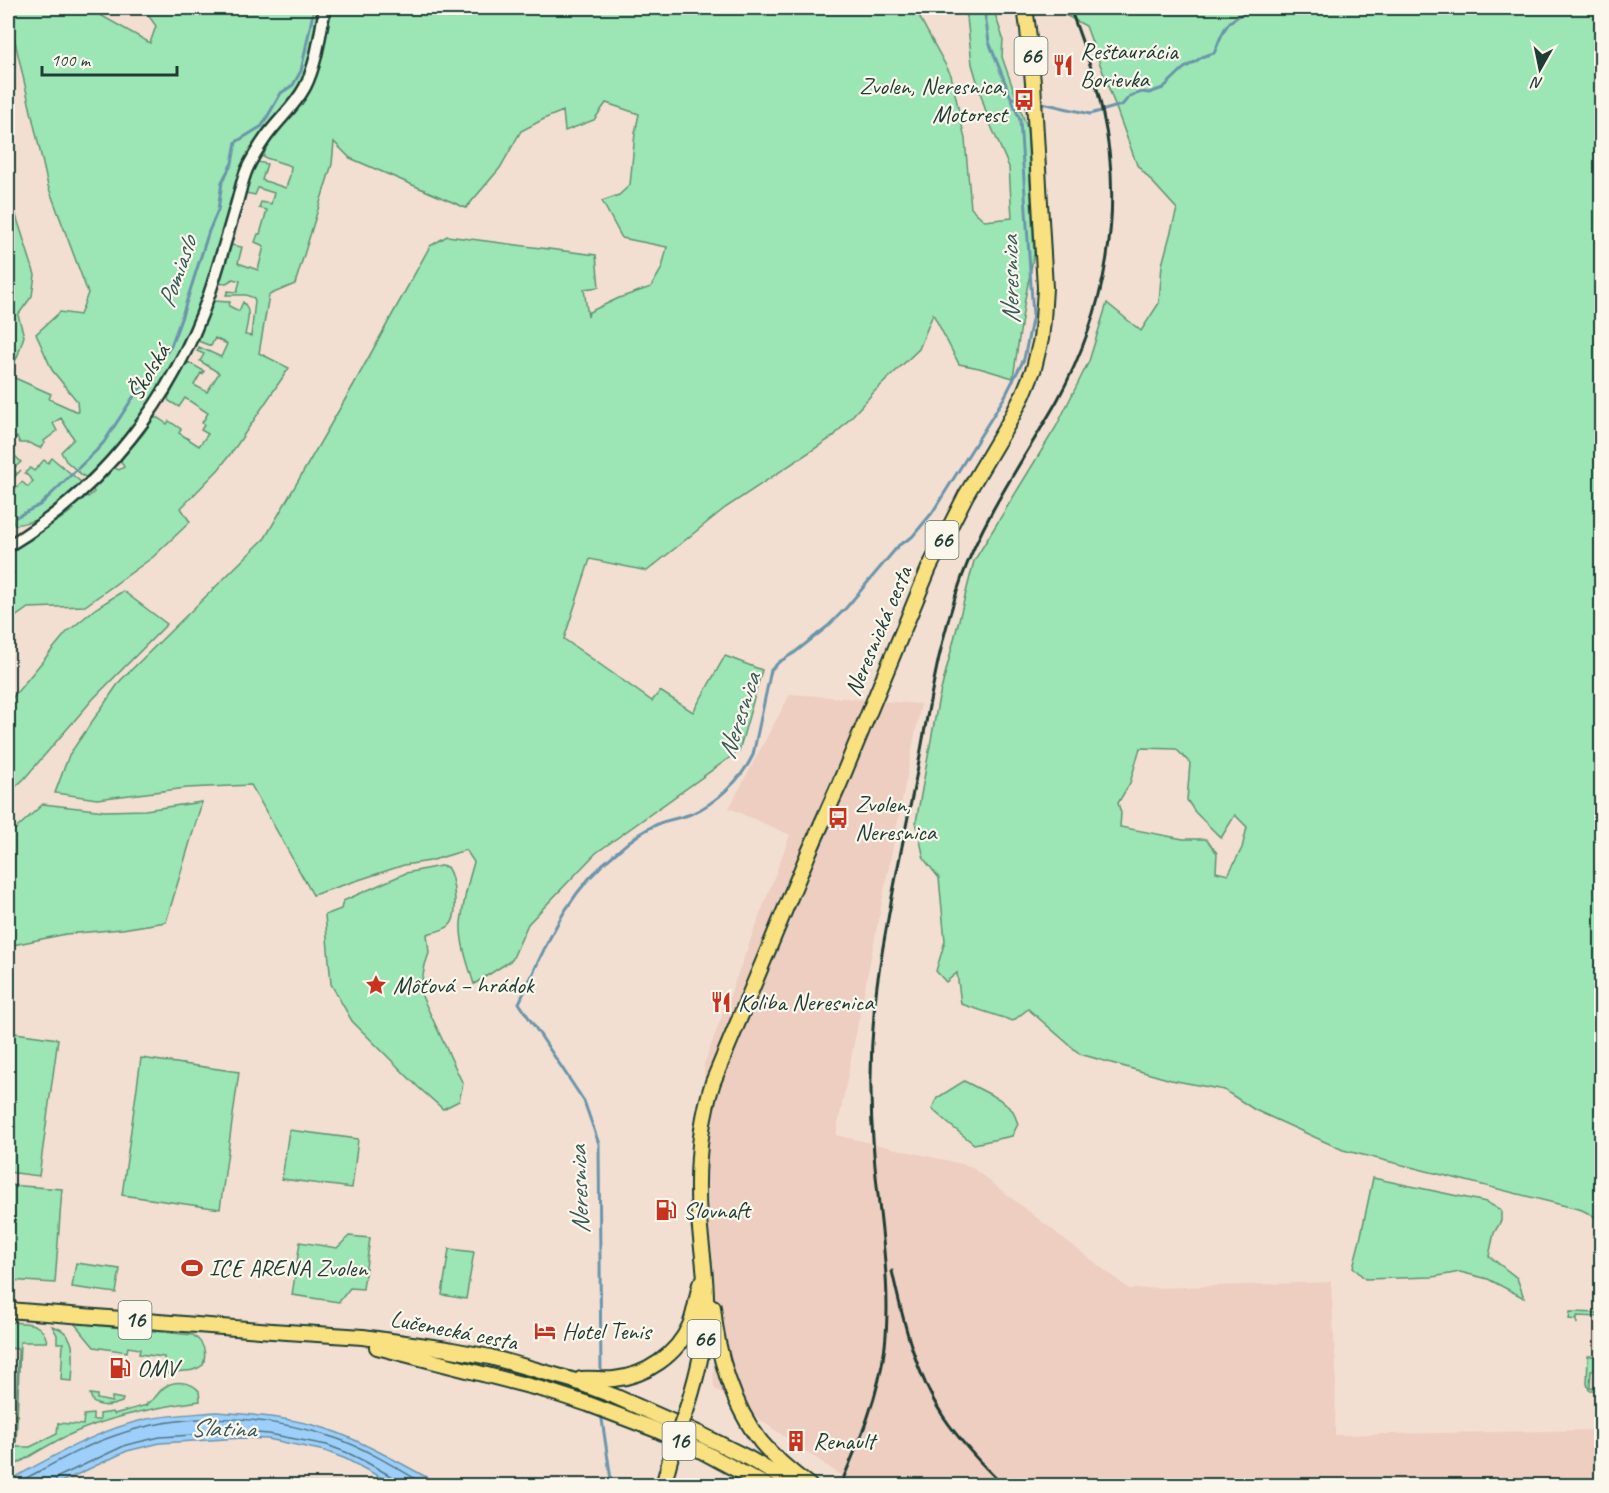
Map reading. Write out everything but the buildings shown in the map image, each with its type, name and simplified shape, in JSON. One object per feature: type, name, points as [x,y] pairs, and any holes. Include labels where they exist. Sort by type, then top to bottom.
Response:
[{"type":"main road","name":"Neresnická cesta","points":[[703,1267],[699,1175],[702,1120],[713,1082],[937,550],[1017,408],[1029,381],[1037,354],[1043,320],[1045,288],[1032,64],[1025,8]]},
{"type":"main road","points":[[586,1382],[628,1377],[644,1371],[656,1365],[678,1345],[690,1324],[703,1267]]},
{"type":"main road","points":[[703,1267],[712,1293],[715,1327],[722,1359],[743,1413],[761,1441],[788,1469],[810,1485]]},
{"type":"main road","name":"66","points":[[663,1485],[700,1363],[704,1340],[706,1299],[703,1267]]},
{"type":"main road","name":"Lučenecká cesta","points":[[8,1310],[363,1337],[470,1353],[586,1382],[700,1434],[796,1485]]},
{"type":"main road","name":"Lučenecká cesta","points":[[330,1335],[545,1390],[588,1404],[680,1441],[767,1485]]},
{"type":"main road","points":[[739,1470],[748,1485]]},
{"type":"street","name":"Školská","points":[[8,546],[45,522],[92,482],[121,451],[164,390],[201,315],[243,181],[255,154],[306,86],[313,67],[325,8]]},
{"type":"shaded area","points":[[790,694],[921,704],[836,1135],[970,1166],[1129,1289],[1331,1282],[1336,1370],[1335,1435],[1601,1430],[1601,1485],[855,1485],[714,1388],[704,1064],[790,835],[729,808]]},
{"type":"green space","points":[[8,8],[88,8],[150,43],[156,26],[143,8],[926,8],[920,18],[951,75],[965,139],[971,208],[985,221],[1012,218],[1009,167],[988,119],[972,64],[966,8],[993,8],[1003,38],[1002,57],[1027,128],[1034,254],[1013,378],[959,364],[933,314],[919,349],[874,392],[834,436],[725,508],[647,571],[590,559],[564,639],[652,701],[660,691],[693,712],[725,656],[762,670],[739,751],[596,853],[528,924],[512,960],[474,984],[461,931],[464,900],[474,862],[466,850],[430,861],[404,865],[313,895],[251,785],[187,788],[97,799],[55,793],[69,755],[120,681],[265,538],[430,246],[447,236],[596,255],[599,287],[584,289],[588,317],[589,312],[651,287],[662,268],[667,247],[622,238],[602,201],[619,195],[630,185],[639,114],[606,103],[594,120],[565,131],[563,111],[521,131],[500,168],[466,208],[350,158],[334,142],[332,164],[295,284],[269,295],[259,353],[289,368],[219,469],[181,508],[190,522],[153,557],[85,606],[28,608],[8,622],[8,576],[14,573],[8,562],[11,559],[8,552],[74,509],[72,506],[85,494],[88,497],[94,492],[92,488],[112,468],[119,470],[124,467],[122,458],[154,418],[167,424],[169,421],[181,429],[179,433],[199,446],[208,434],[201,430],[208,413],[185,398],[179,407],[168,398],[188,362],[204,371],[194,385],[207,392],[219,373],[200,361],[204,354],[197,351],[199,347],[221,357],[227,344],[215,338],[211,346],[198,341],[213,301],[230,302],[229,306],[239,311],[243,302],[248,313],[245,335],[251,336],[254,298],[246,295],[226,295],[228,291],[237,292],[240,281],[233,279],[223,284],[219,283],[219,280],[231,245],[242,247],[238,263],[258,270],[264,246],[255,242],[260,234],[267,210],[259,208],[261,202],[271,204],[274,193],[258,188],[255,195],[245,193],[256,165],[258,162],[267,164],[262,180],[286,188],[291,166],[263,157],[265,152],[263,152],[282,125],[265,132],[248,155],[239,177],[198,309],[177,353],[153,396],[123,441],[111,454],[86,477],[83,476],[66,461],[61,452],[74,439],[61,418],[53,423],[57,431],[44,441],[45,443],[40,448],[29,443],[20,443],[17,437],[8,441],[8,375],[51,394],[49,399],[78,412],[77,401],[52,370],[36,334],[60,312],[80,315],[88,293],[48,186],[8,17]]},
{"type":"green space","points":[[1052,8],[1601,8],[1601,1220],[1582,1210],[1343,1150],[1255,1110],[1224,1090],[1171,1080],[1080,1054],[1028,1009],[1013,1021],[961,1004],[957,973],[946,982],[936,971],[945,941],[939,878],[924,859],[916,822],[938,702],[974,561],[1056,427],[1089,361],[1107,303],[1141,331],[1159,303],[1162,265],[1177,209],[1137,165],[1086,26]],"holes":[[[1140,748],[1176,749],[1190,763],[1187,800],[1195,812],[1221,838],[1235,815],[1247,827],[1242,848],[1228,875],[1216,872],[1217,853],[1206,839],[1183,839],[1120,827],[1121,813],[1118,803],[1130,783]]]},
{"type":"green space","points":[[8,190],[35,275],[32,296],[18,315],[24,336],[17,358],[8,367]]},
{"type":"green space","points":[[8,449],[21,462],[13,469],[17,474],[21,470],[8,484]]},
{"type":"green space","points":[[52,458],[81,482],[43,515],[33,521],[15,525],[8,508],[8,489],[11,492],[22,482],[28,487],[33,481],[25,473],[30,468],[34,471],[44,460],[48,463]]},
{"type":"green space","points":[[123,591],[167,624],[93,699],[24,779],[8,791],[8,703],[66,633],[95,609]]},
{"type":"green space","points":[[202,802],[166,922],[66,934],[8,946],[8,836],[43,804],[105,811],[145,810]]},
{"type":"green space","points":[[440,866],[447,867],[450,872],[455,897],[454,914],[449,926],[427,934],[429,953],[420,992],[463,1084],[459,1101],[443,1109],[352,1021],[331,984],[325,915],[341,909],[343,901],[406,873]]},
{"type":"green space","points":[[8,1032],[58,1039],[39,1176],[8,1172]]},
{"type":"green space","points":[[141,1058],[239,1072],[220,1209],[122,1195]]},
{"type":"green space","points":[[964,1081],[999,1099],[1013,1111],[1018,1124],[1012,1136],[974,1144],[932,1109],[937,1098]]},
{"type":"green space","points":[[289,1130],[358,1139],[352,1188],[282,1179]]},
{"type":"green space","points":[[1373,1178],[1486,1202],[1501,1210],[1501,1221],[1494,1233],[1489,1256],[1517,1278],[1524,1298],[1488,1279],[1460,1272],[1433,1277],[1365,1279],[1353,1267]]},
{"type":"green space","points":[[8,1185],[62,1189],[55,1283],[8,1280]]},
{"type":"green space","points":[[349,1236],[370,1238],[363,1289],[350,1288],[339,1302],[292,1295],[300,1242],[337,1248]]},
{"type":"green space","points":[[449,1249],[474,1252],[466,1299],[442,1295]]},
{"type":"green space","points":[[76,1263],[120,1269],[116,1293],[72,1287]]},
{"type":"green space","points":[[1570,1312],[1601,1313],[1601,1317],[1577,1316],[1577,1324],[1576,1320],[1569,1319]]},
{"type":"green space","points":[[8,1322],[27,1323],[38,1327],[45,1335],[47,1342],[20,1342],[16,1447],[30,1447],[57,1434],[58,1423],[83,1425],[84,1415],[93,1414],[93,1420],[100,1420],[100,1414],[113,1412],[114,1414],[147,1405],[163,1388],[174,1383],[188,1384],[196,1388],[199,1391],[200,1401],[150,1409],[84,1428],[8,1469],[8,1459],[15,1455],[18,1349],[8,1348]]},
{"type":"green space","points":[[74,1323],[193,1335],[204,1348],[203,1365],[194,1370],[166,1374],[164,1357],[139,1354],[140,1349],[128,1347],[127,1352],[94,1347]]},
{"type":"green space","points":[[52,1326],[67,1334],[70,1341],[73,1356],[72,1381],[61,1380],[63,1343],[57,1343],[57,1335]]},
{"type":"green space","points":[[1588,1356],[1601,1356],[1601,1370],[1591,1370],[1590,1387],[1597,1388],[1595,1390],[1589,1390],[1587,1384]]},
{"type":"green space","points":[[90,1394],[97,1395],[97,1399],[112,1402],[112,1397],[123,1399],[122,1402],[103,1406],[93,1402]]},
{"type":"water","name":"Slatina","points":[[216,1412],[278,1418],[323,1428],[364,1444],[441,1485],[395,1485],[346,1459],[325,1451],[268,1439],[243,1438],[160,1443],[127,1451],[55,1485],[8,1485],[8,1481],[41,1463],[110,1430],[147,1419]]},
{"type":"waterway","name":"Pomiaslo","points":[[16,517],[40,505],[96,451],[171,346],[218,210],[222,182],[232,163],[236,142],[262,126],[281,93],[293,85],[301,71],[314,8]]},
{"type":"waterway","name":"Neresnica","points":[[601,1374],[599,1144],[584,1101],[519,1003],[559,921],[584,884],[600,867],[649,828],[691,814],[710,804],[735,782],[753,755],[771,670],[828,626],[899,545],[912,537],[932,513],[1004,398],[1024,359],[1033,315],[1020,120],[989,42],[984,8]]},
{"type":"waterway","points":[[1038,102],[1090,114],[1122,105],[1130,96],[1163,88],[1183,69],[1204,56],[1214,53],[1230,22],[1249,8]]},
{"type":"waterway","points":[[1012,98],[1031,101]]},
{"type":"waterway","name":"Neresnica","points":[[601,1413],[612,1486]]},
{"type":"railway","points":[[840,1486],[873,1400],[885,1346],[886,1274],[871,1112],[873,1027],[877,985],[895,878],[935,674],[954,601],[971,554],[993,509],[1057,401],[1074,367],[1099,296],[1106,260],[1111,223],[1112,185],[1109,148],[1096,84],[1070,8]]},
{"type":"railway","points":[[892,1271],[911,1346],[933,1399],[964,1444],[1004,1486]]},
{"type":"place","name":"Reštaurácia Borievka","points":[[1063,65]]},
{"type":"place","name":"Zvolen, Neresnica, Motorest","points":[[1024,100]]},
{"type":"place","name":"Zvolen, Neresnica","points":[[838,818]]},
{"type":"place","name":"Môťová – hrádok","points":[[376,985]]},
{"type":"place","name":"Koliba Neresnica","points":[[721,1002]]},
{"type":"place","name":"Slovnaft","points":[[666,1210]]},
{"type":"place","name":"ICE ARENA Zvolen","points":[[192,1268]]},
{"type":"place","name":"Hotel Tenis","points":[[545,1331]]},
{"type":"place","name":"OMV","points":[[120,1368]]},
{"type":"place","name":"Renault","points":[[796,1441]]}]
